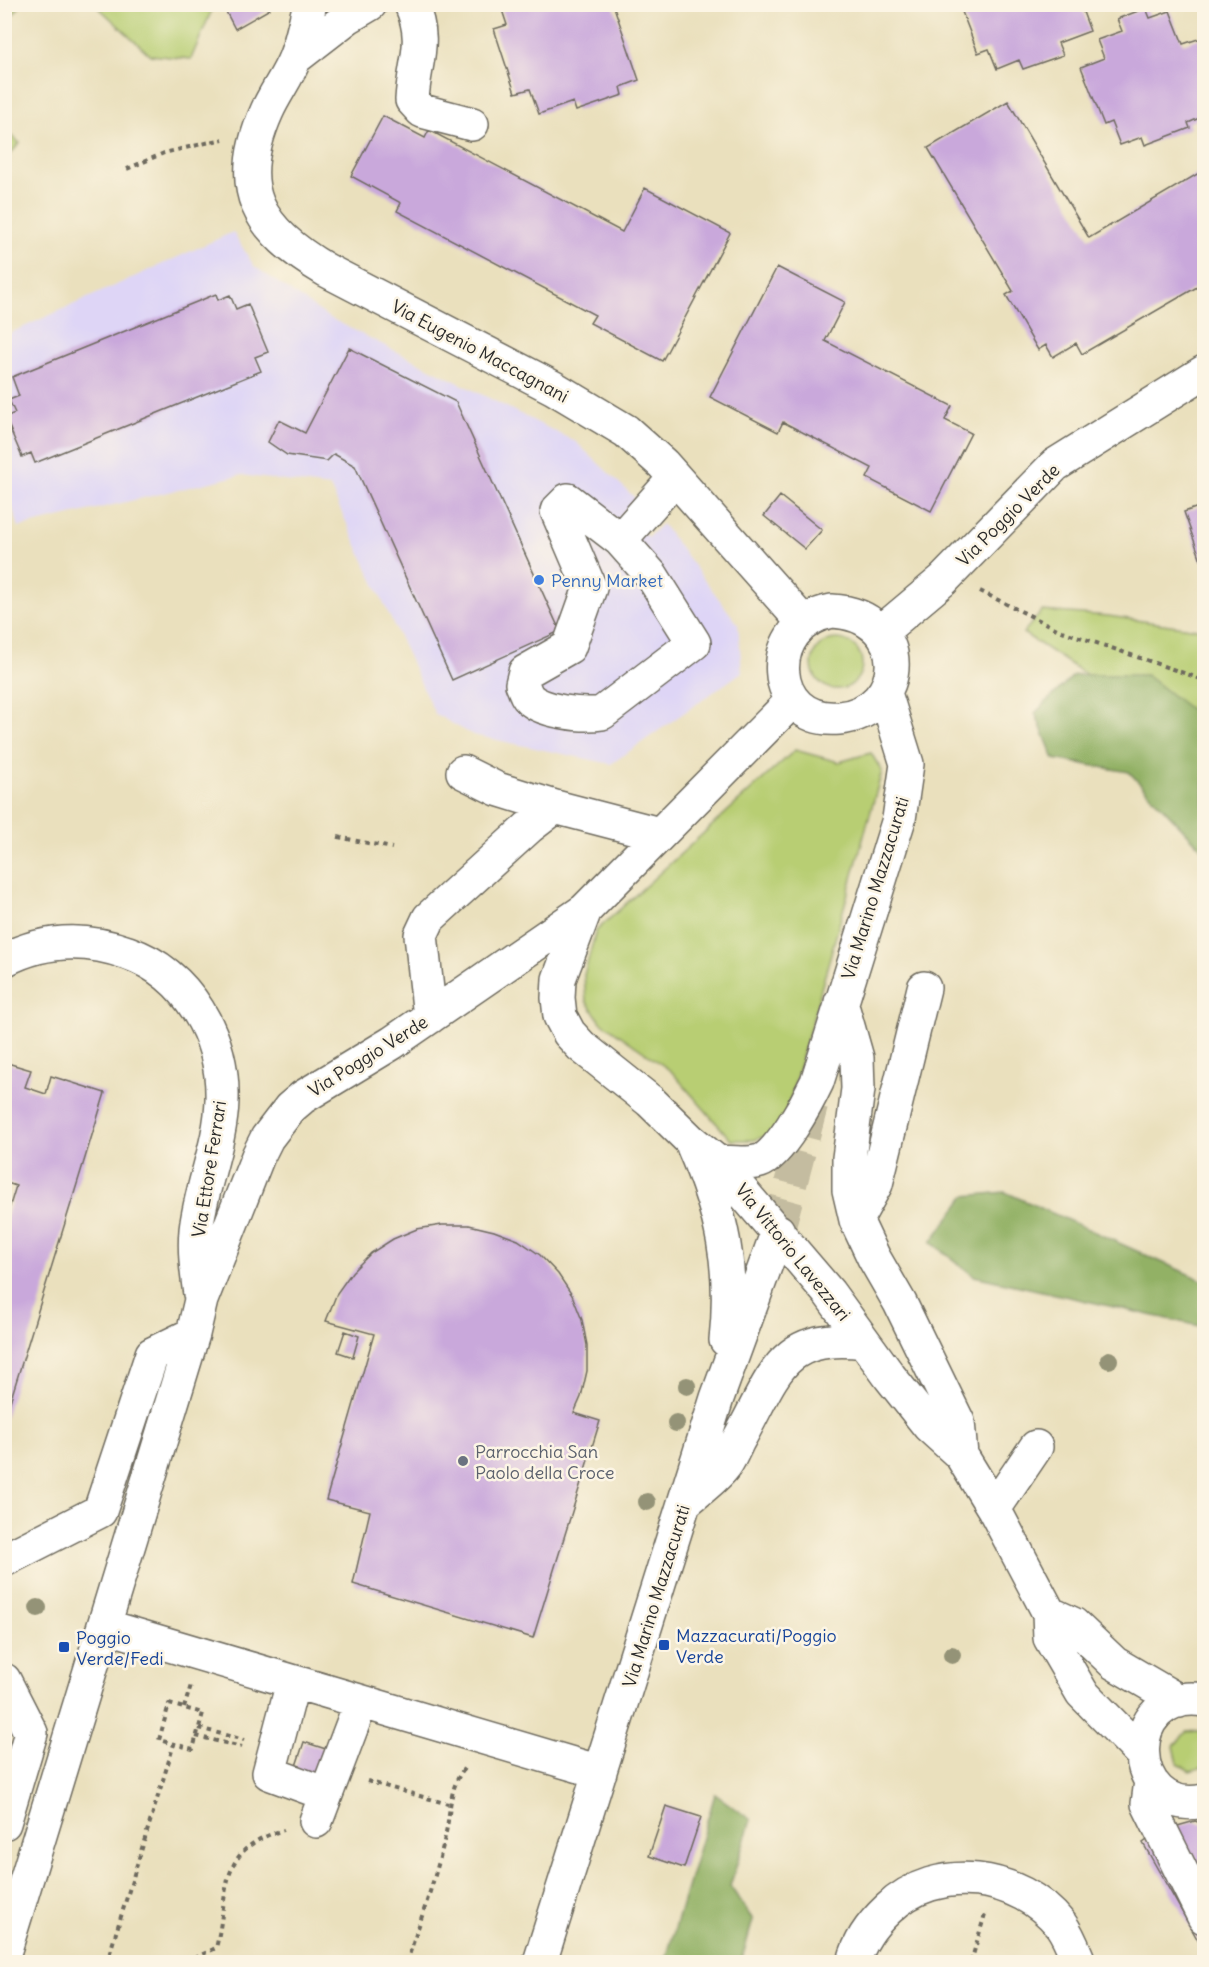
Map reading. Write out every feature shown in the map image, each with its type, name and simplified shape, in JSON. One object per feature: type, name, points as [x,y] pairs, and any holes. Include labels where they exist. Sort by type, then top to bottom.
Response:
[{"type":"street","name":"Via Eugenio Maccagnani","points":[[310,4],[295,58],[260,130],[252,165],[256,197],[265,221],[283,241],[326,270],[554,388],[615,423],[648,448],[803,622]]},
{"type":"street","name":"Via Eugenio Maccagnani","points":[[295,58],[348,17],[370,4]]},
{"type":"street","points":[[411,4],[419,31],[421,53],[413,72],[412,99],[422,111],[472,124]]},
{"type":"street","name":"Via Poggio Verde","points":[[881,632],[943,580],[1055,465],[1204,372]]},
{"type":"street","points":[[620,540],[675,478]]},
{"type":"street","points":[[567,500],[620,540],[652,576],[693,643],[602,713],[584,716],[543,706],[529,698],[522,684],[525,672],[569,647],[590,588],[557,511],[567,500]]},
{"type":"street","points":[[843,611],[867,618],[881,632],[888,644],[892,669],[885,693],[856,713],[839,718],[819,716],[793,700],[785,687],[782,659],[790,638],[803,622],[823,613],[843,611]]},
{"type":"street","name":"Via Marino Mazzacurati","points":[[717,1162],[748,1163],[760,1161],[771,1155],[808,1101],[817,1082],[899,819],[907,776],[903,748],[885,693]]},
{"type":"street","name":"Via Poggio Verde","points":[[7,1932],[105,1626],[194,1334],[201,1300],[258,1156],[279,1122],[303,1097],[430,1017],[585,910],[793,700]]},
{"type":"street","points":[[463,772],[497,789],[555,807],[659,834]]},
{"type":"street","points":[[430,1017],[421,935],[429,918],[555,807]]},
{"type":"street","name":"Via Vittorio Lavezzari","points":[[585,910],[559,979],[560,1016],[569,1033],[580,1046],[650,1101],[690,1140],[717,1162],[829,1293],[929,1426],[961,1455],[994,1509],[1049,1613],[1050,1638],[1082,1693],[1172,1798],[1185,1802],[1204,1801]]},
{"type":"street","name":"Via Ettore Ferrari","points":[[4,960],[44,944],[72,942],[111,947],[141,958],[170,976],[190,998],[203,1020],[219,1061],[222,1101],[196,1230],[201,1300]]},
{"type":"street","points":[[856,1220],[876,1184],[924,988]]},
{"type":"street","points":[[841,1002],[857,1058],[858,1089],[849,1158],[849,1190],[856,1220],[874,1258],[900,1303],[958,1422],[961,1455]]},
{"type":"street","points":[[690,1140],[708,1181],[728,1259],[730,1299],[717,1398]]},
{"type":"street","name":"Via Marino Mazzacurati","points":[[540,1962],[717,1398],[777,1231]]},
{"type":"street","points":[[4,1560],[100,1511],[152,1354],[194,1334]]},
{"type":"street","points":[[685,1502],[724,1467],[776,1372],[791,1354],[813,1342],[842,1339],[864,1342]]},
{"type":"street","points":[[994,1509],[1036,1447]]},
{"type":"street","points":[[1049,1613],[1073,1624],[1114,1663],[1192,1701]]},
{"type":"street","points":[[105,1626],[600,1772]]},
{"type":"street","points":[[4,1680],[32,1733],[4,1823]]},
{"type":"street","points":[[293,1682],[269,1773],[326,1796],[361,1702]]},
{"type":"street","points":[[1192,1701],[1163,1708],[1151,1720],[1143,1736],[1148,1804],[1204,1917]]},
{"type":"street","points":[[854,1962],[866,1935],[879,1917],[898,1899],[920,1886],[946,1880],[992,1882],[1013,1889],[1047,1912],[1062,1926],[1079,1962]]},
{"type":"path","points":[[127,169],[164,153],[260,130]]},
{"type":"path","points":[[973,599],[981,591],[1059,630],[1204,680]]},
{"type":"path","points":[[338,837],[392,848]]},
{"type":"path","points":[[169,1704],[203,1713],[196,1736],[193,1749],[159,1740],[169,1704]]},
{"type":"path","points":[[199,1728],[243,1740]]},
{"type":"path","points":[[196,1736],[241,1747]]},
{"type":"path","points":[[407,1962],[446,1832],[448,1804],[458,1776],[488,1740]]},
{"type":"path","points":[[107,1962],[174,1744]]},
{"type":"path","points":[[186,1962],[216,1948],[228,1873],[240,1851],[326,1796],[448,1804]]},
{"type":"path","points":[[970,1962],[992,1882]]},
{"type":"shaded area","name":"Penny Market","points":[[233,232],[254,266],[328,317],[576,442],[635,498],[621,515],[648,537],[662,524],[738,624],[742,672],[611,764],[473,735],[435,714],[330,487],[241,475],[19,527],[5,486],[4,336]]},
{"type":"green space","points":[[4,5],[21,5],[5,24]]},
{"type":"green space","points":[[96,5],[214,5],[191,59],[150,55]]},
{"type":"green space","points":[[4,130],[20,143],[5,160],[4,160]]},
{"type":"green space","points":[[1042,611],[1108,616],[1204,630],[1204,752],[1023,633]]},
{"type":"green space","points":[[837,639],[846,641],[857,650],[862,664],[860,673],[851,684],[837,689],[828,687],[817,678],[812,664],[814,655],[823,644]]},
{"type":"green space","points":[[1074,675],[1146,675],[1204,720],[1204,851],[1129,772],[1054,759],[1035,713]]},
{"type":"green space","points":[[795,750],[839,762],[871,753],[882,771],[787,1111],[778,1132],[754,1140],[731,1140],[671,1071],[601,1022],[586,1001],[584,975],[596,931]]},
{"type":"green space","points":[[1005,1192],[1204,1281],[1204,1327],[974,1276],[931,1242],[965,1196]]},
{"type":"green space","points":[[1199,1731],[1204,1734],[1204,1767],[1190,1771],[1178,1764],[1174,1746],[1186,1732]]},
{"type":"green space","points":[[715,1794],[751,1820],[730,1886],[753,1920],[741,1962],[665,1962]]},
{"type":"building","points":[[222,4],[268,4],[270,9],[235,29]]},
{"type":"building","points":[[509,4],[613,4],[639,80],[621,87],[623,95],[576,111],[573,102],[539,114],[530,89],[515,93],[494,29],[507,25],[501,7]]},
{"type":"building","points":[[959,4],[1092,4],[1082,9],[1090,31],[1058,43],[1063,55],[1023,69],[1019,60],[997,69],[989,49],[978,53]]},
{"type":"building","points":[[1146,8],[1150,18],[1170,11],[1183,44],[1204,37],[1204,116],[1188,123],[1190,128],[1145,145],[1142,137],[1120,145],[1111,122],[1104,125],[1081,67],[1104,58],[1097,40],[1122,31],[1117,19]]},
{"type":"building","points":[[1008,101],[1089,238],[1204,170],[1204,283],[1082,354],[1076,343],[1053,357],[1046,345],[1038,350],[1006,295],[1013,291],[928,148]]},
{"type":"building","points":[[383,116],[425,138],[429,130],[622,232],[645,188],[730,233],[662,361],[590,323],[595,315],[397,211],[401,203],[351,176]]},
{"type":"building","points":[[777,267],[845,302],[825,341],[952,406],[945,420],[971,433],[931,511],[867,478],[872,468],[783,422],[778,432],[710,397]]},
{"type":"building","points":[[216,294],[218,300],[230,295],[236,309],[248,304],[268,352],[255,357],[261,371],[35,463],[31,453],[22,457],[5,417],[15,413],[9,400],[19,396],[12,377]]},
{"type":"building","points":[[349,348],[456,402],[560,631],[452,680],[355,466],[334,454],[327,461],[287,455],[268,442],[279,420],[305,433]]},
{"type":"building","points":[[780,496],[822,530],[805,549],[764,516]]},
{"type":"building","points":[[1204,505],[1204,559],[1201,560],[1184,512]]},
{"type":"building","points":[[4,1062],[31,1070],[25,1087],[46,1094],[51,1076],[105,1093],[5,1418],[4,1225],[16,1186],[4,1182]]},
{"type":"building","name":"Parrocchia San Paolo della Croce","points":[[442,1225],[469,1225],[518,1240],[540,1255],[558,1274],[572,1295],[582,1320],[587,1345],[587,1371],[581,1397],[574,1413],[600,1421],[533,1638],[353,1584],[370,1511],[326,1500],[374,1334],[326,1321],[337,1293],[352,1272],[371,1253],[393,1239],[417,1229]]},
{"type":"building","points":[[345,1331],[359,1336],[353,1357],[338,1352]]},
{"type":"building","points":[[304,1742],[332,1751],[322,1781],[294,1772]]},
{"type":"building","points":[[666,1806],[701,1817],[684,1868],[649,1856]]},
{"type":"building","points":[[1195,1821],[1204,1824],[1204,1951],[1143,1843],[1160,1831]]},
{"type":"tunnel","points":[[778,1231],[813,1100]]},
{"type":"place","name":"Penny Market","points":[[539,580]]},
{"type":"place","name":"Parrocchia San Paolo della Croce","points":[[463,1461]]},
{"type":"place","name":"Mazzacurati/Poggio Verde","points":[[664,1645]]},
{"type":"place","name":"Poggio Verde/Fedi","points":[[64,1647]]}]
